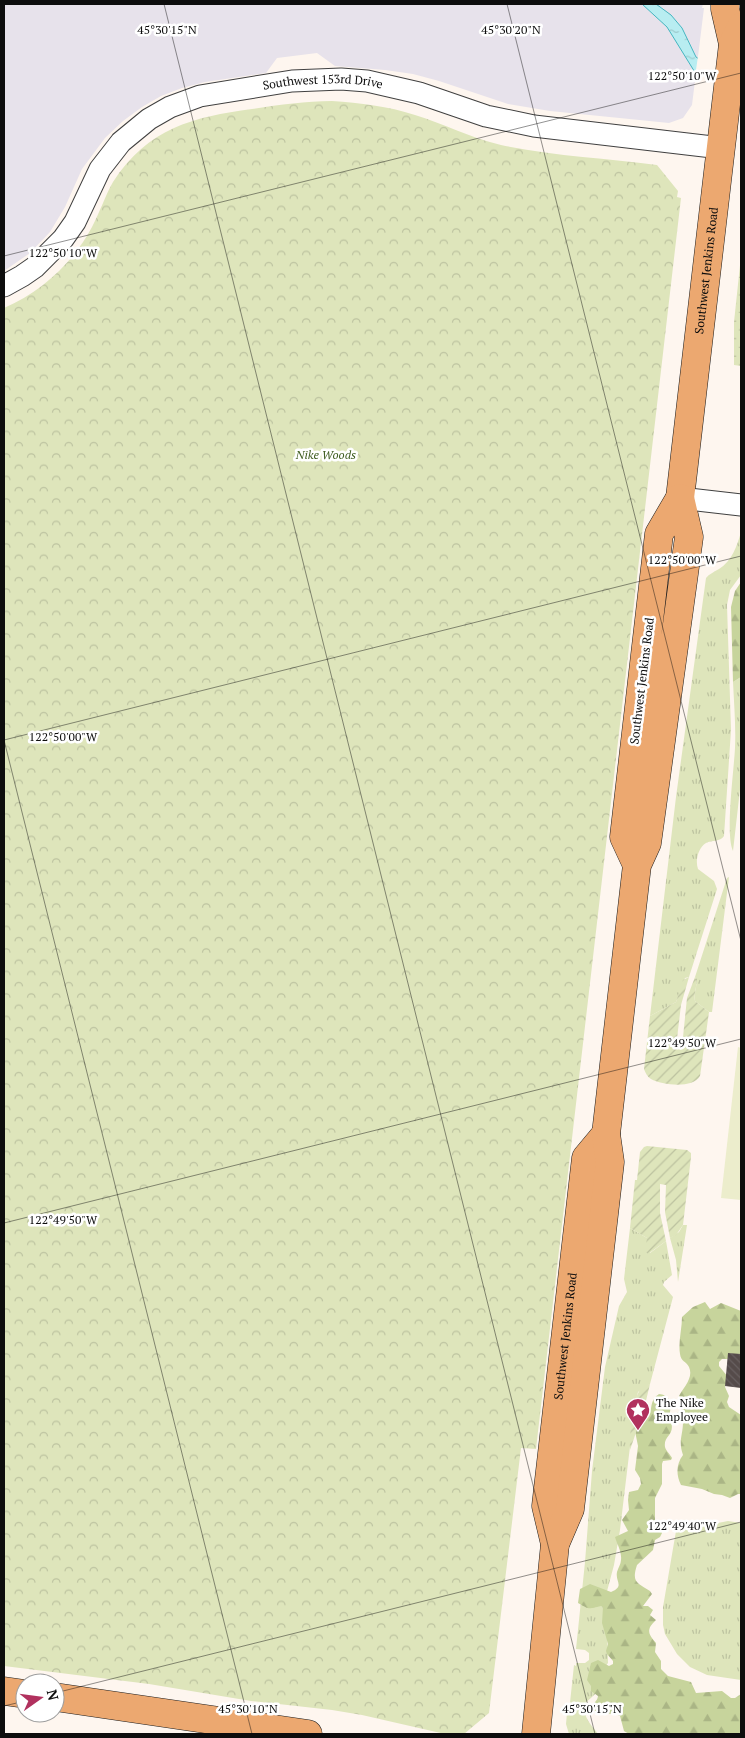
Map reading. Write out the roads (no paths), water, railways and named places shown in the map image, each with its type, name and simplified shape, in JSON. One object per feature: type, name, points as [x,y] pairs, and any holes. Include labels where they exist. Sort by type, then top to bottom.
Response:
[{"type":"main road","name":"Southwest Jenkins Road","points":[[536,1734],[555,1544],[546,1506],[586,1158],[606,1134],[637,865],[647,843],[688,537],[680,498],[725,112],[737,35],[725,9],[725,4]]},
{"type":"main road","points":[[65,1698],[308,1734]]},
{"type":"street","name":"Southwest 153rd Drive","points":[[4,286],[35,267],[63,240],[75,222],[100,169],[112,152],[126,138],[149,119],[170,107],[200,96],[292,81],[341,79],[367,82],[419,93],[486,116],[534,126],[721,148]]},
{"type":"street","points":[[680,498],[741,505]]},
{"type":"water","points":[[642,4],[656,4],[671,15],[682,28],[696,57],[716,71],[696,74],[667,27]]},
{"type":"place","name":"The Nike Employee","points":[[638,1431]]},
{"type":"park label","name":"Nike Woods","points":[[326,455]]}]
